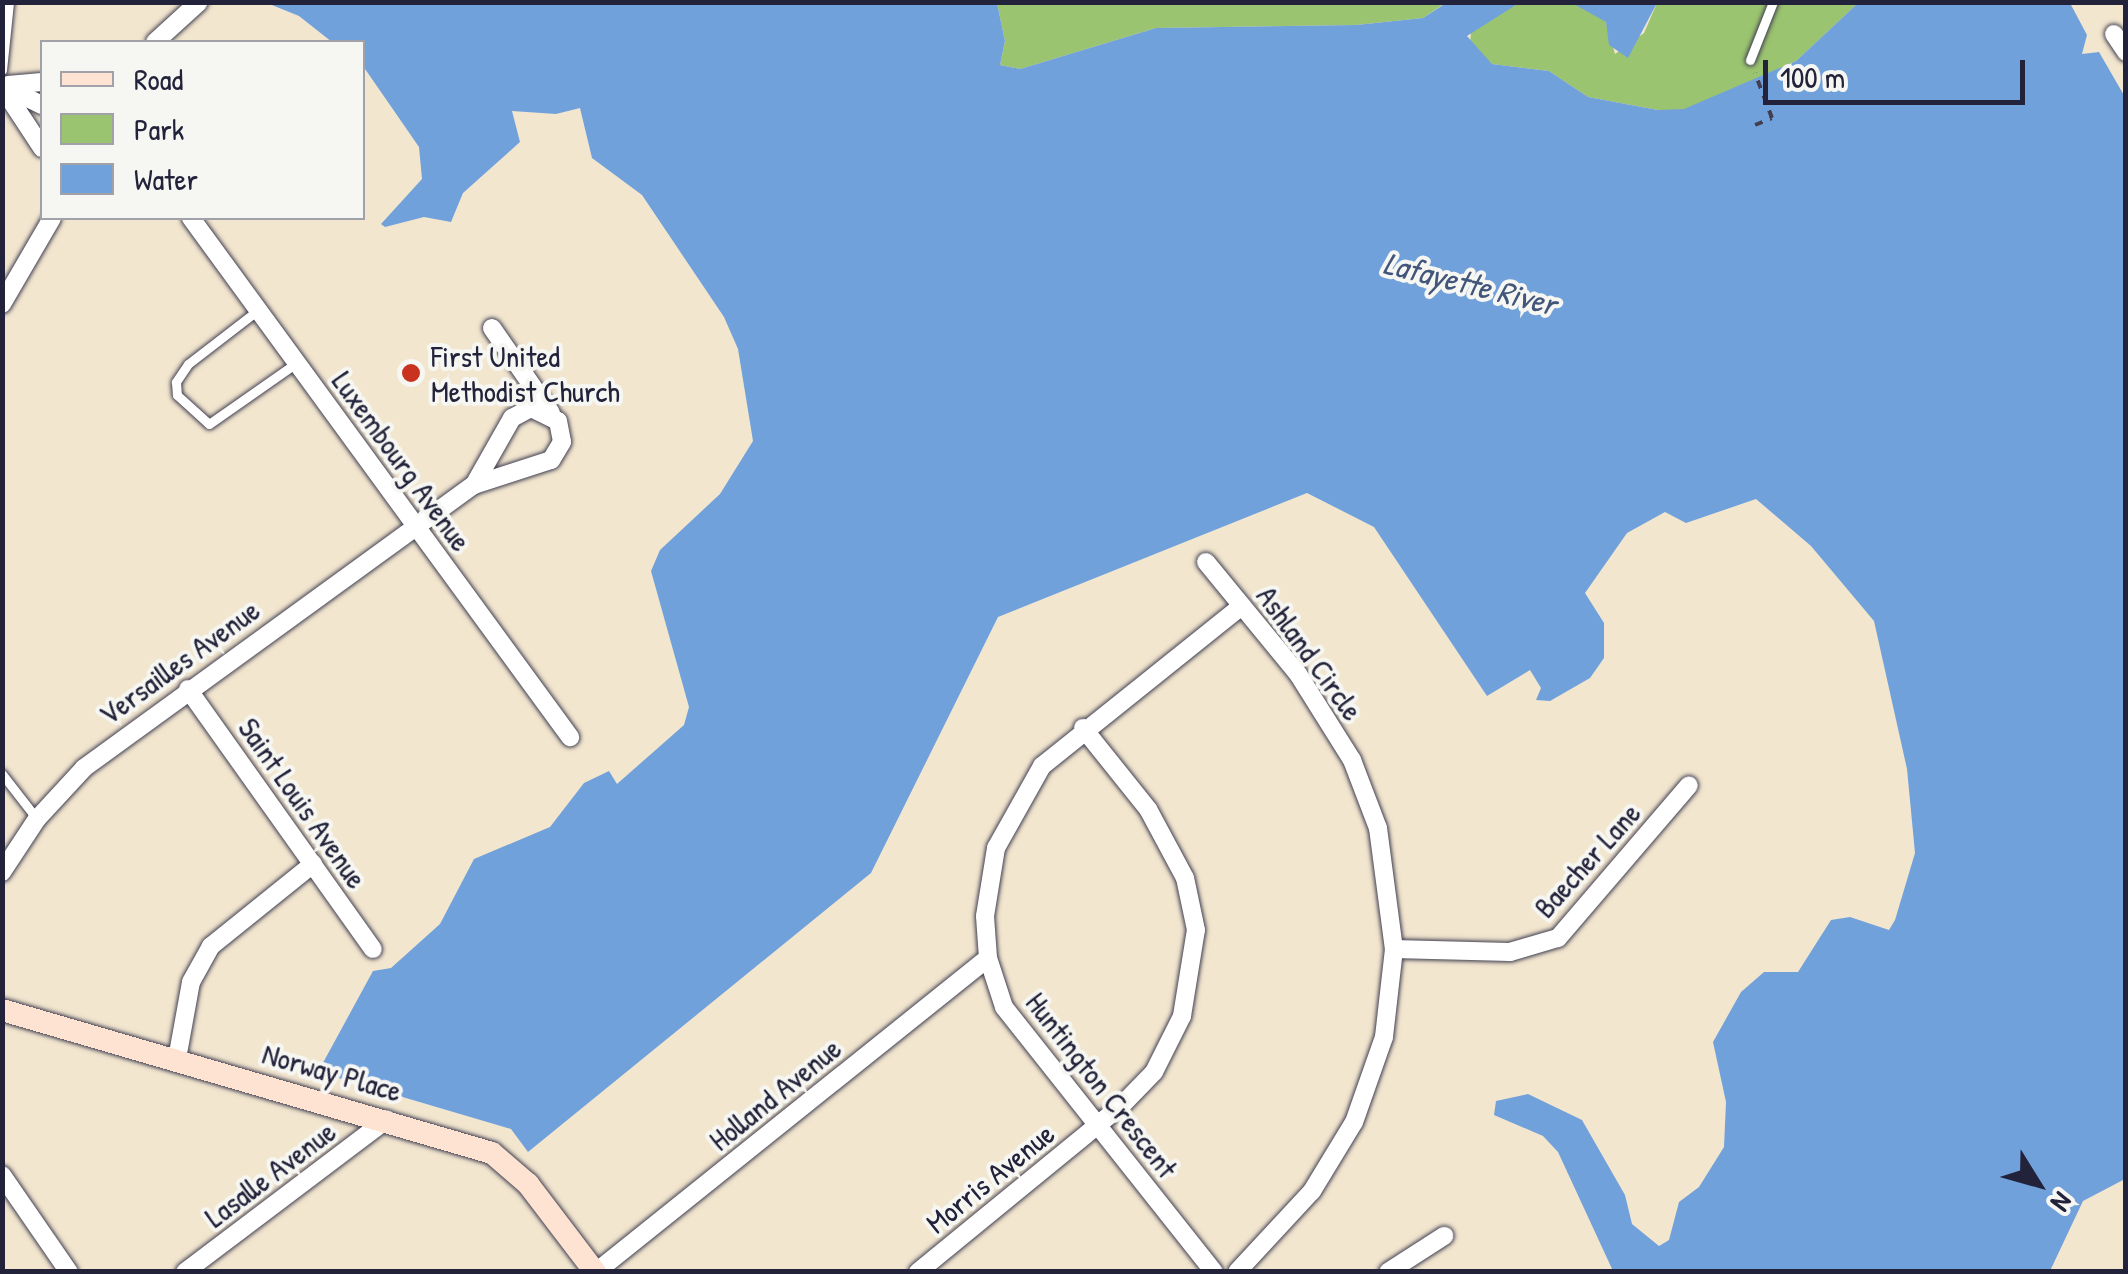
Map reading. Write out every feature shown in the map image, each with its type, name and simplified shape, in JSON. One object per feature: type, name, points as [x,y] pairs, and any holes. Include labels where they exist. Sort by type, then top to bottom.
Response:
[{"type":"street","points":[[158,40],[200,2]]},
{"type":"street","points":[[2114,34],[2126,52]]},
{"type":"street","points":[[2,86],[40,82]]},
{"type":"street","points":[[2,86],[40,104]]},
{"type":"street","points":[[2,86],[40,145]]},
{"type":"street","points":[[2,304],[50,220]]},
{"type":"street","name":"Luxembourg Avenue","points":[[192,220],[570,737]]},
{"type":"street","points":[[474,485],[550,460],[562,442],[551,413],[492,328]]},
{"type":"street","points":[[474,485],[512,418],[530,408],[551,413]]},
{"type":"street","name":"Versailles Avenue","points":[[2,872],[38,819],[84,768],[414,523],[474,485]]},
{"type":"street","name":"Ashland Circle","points":[[1206,562],[1325,712],[1367,793],[1387,873],[1394,949],[1384,1038],[1354,1122],[1312,1192],[1237,1272]]},
{"type":"street","name":"Huntington Crescent","points":[[1214,1272],[1004,1007],[988,958],[990,876],[1005,826],[1042,766],[1083,728],[1242,606]]},
{"type":"street","name":"Saint Louis Avenue","points":[[188,689],[373,948]]},
{"type":"street","name":"Morris Avenue","points":[[918,1272],[1097,1128],[1154,1072],[1189,991],[1196,930],[1172,850],[1083,728]]},
{"type":"street","name":"Baecher Lane","points":[[1394,949],[1510,952],[1558,938],[1689,786]]},
{"type":"street","points":[[176,1060],[191,982],[212,946],[313,864]]},
{"type":"street","name":"Holland Avenue","points":[[595,1272],[988,958]]},
{"type":"street","name":"Norway Place","points":[[2,1010],[388,1119],[503,1159],[595,1272]]},
{"type":"street","name":"Lasalle Avenue","points":[[185,1272],[388,1119]]},
{"type":"street","points":[[2,1175],[69,1272]]},
{"type":"street","points":[[1388,1272],[1444,1236]]},
{"type":"lane","points":[[2,70],[9,2]]},
{"type":"lane","points":[[1750,60],[1773,2]]},
{"type":"lane","points":[[258,310],[188,364],[176,382],[177,395],[209,424],[296,364]]},
{"type":"lane","points":[[2,774],[38,819]]},
{"type":"path","points":[[1750,60],[1772,118],[1755,125]]},
{"type":"green space","points":[[997,3],[1445,3],[1423,18],[1356,25],[1156,28],[1020,69],[1000,65],[1005,41]]},
{"type":"green space","points":[[1519,3],[1572,3],[1593,11],[1606,22],[1615,54],[1644,33],[1657,3],[1858,3],[1796,61],[1684,110],[1658,110],[1588,97],[1549,71],[1492,64],[1470,45],[1471,31]]},
{"type":"water","name":"Lafayette River","points":[[267,3],[997,3],[1005,41],[1000,65],[1020,69],[1156,28],[1356,25],[1423,18],[1446,3],[1519,3],[1467,36],[1492,64],[1549,71],[1588,97],[1658,110],[1684,109],[1796,61],[1858,3],[2070,3],[2087,35],[2082,54],[2099,52],[2125,97],[2125,1179],[2083,1201],[2050,1271],[1613,1271],[1558,1152],[1543,1136],[1494,1115],[1496,1101],[1528,1094],[1582,1120],[1625,1195],[1632,1224],[1659,1246],[1669,1240],[1679,1202],[1699,1187],[1724,1147],[1726,1102],[1713,1042],[1741,992],[1764,972],[1798,972],[1831,920],[1850,917],[1889,930],[1895,920],[1915,853],[1907,769],[1874,621],[1811,546],[1756,499],[1686,523],[1665,512],[1627,533],[1585,593],[1604,623],[1604,658],[1590,678],[1550,701],[1536,700],[1541,688],[1530,670],[1487,696],[1374,527],[1307,493],[998,617],[871,873],[528,1152],[511,1129],[318,1072],[373,971],[391,968],[440,924],[474,859],[550,827],[584,783],[609,771],[617,784],[684,725],[689,707],[651,571],[660,550],[720,494],[753,441],[738,349],[724,317],[642,195],[592,158],[580,108],[556,114],[512,111],[520,142],[463,193],[451,222],[424,217],[385,227],[381,224],[422,179],[419,147],[365,69],[365,40],[329,40],[299,16]]},
{"type":"water","points":[[1572,3],[1657,3],[1628,58],[1609,45],[1606,22]]},
{"type":"place","name":"First United Methodist Church","points":[[411,373]]}]
